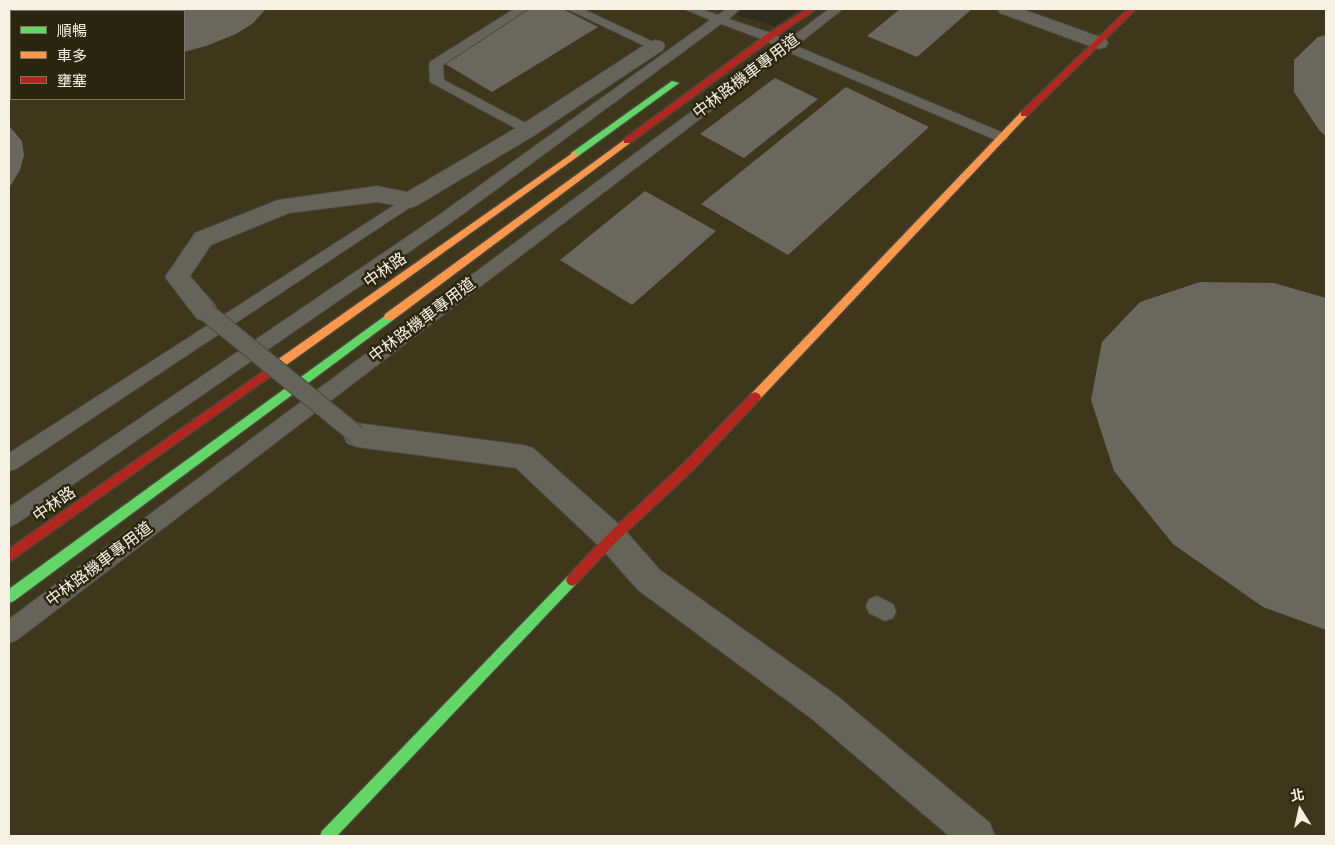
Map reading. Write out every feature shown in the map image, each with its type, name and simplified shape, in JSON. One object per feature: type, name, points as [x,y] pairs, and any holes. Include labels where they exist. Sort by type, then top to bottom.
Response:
[{"type":"street","points":[[9,597],[769,37],[812,9]]},
{"type":"street","points":[[1006,9],[1099,43]]},
{"type":"street","points":[[327,836],[612,538],[689,466],[1001,137],[1132,9]]},
{"type":"street","points":[[737,38],[764,19]]},
{"type":"street","points":[[206,312],[177,277],[203,239],[286,206],[377,194],[410,200],[528,130],[656,46]]},
{"type":"street","name":"中林路","points":[[9,556],[683,77]]},
{"type":"street","points":[[357,435],[523,457],[612,538],[649,580],[824,707],[977,836]]},
{"type":"lane","points":[[522,9],[436,64],[437,82],[528,130]]},
{"type":"lane","points":[[573,9],[656,46]]},
{"type":"lane","points":[[690,9],[769,37],[786,46],[1001,137]]},
{"type":"lane","points":[[9,518],[442,221],[734,9]]},
{"type":"lane","name":"中林路機車專用道","points":[[9,632],[837,9]]},
{"type":"lane","points":[[9,463],[410,200]]},
{"type":"lane","points":[[206,312],[357,435]]},
{"type":"shaded area","points":[[9,9],[715,9],[775,26],[799,9],[1326,9],[1326,836],[9,836]]},
{"type":"building","points":[[266,9],[252,24],[236,34],[185,52],[185,10],[90,10]]},
{"type":"building","points":[[527,9],[563,9],[598,27],[492,92],[437,59]]},
{"type":"building","points":[[900,9],[972,9],[917,57],[867,36]]},
{"type":"building","points":[[1326,35],[1326,136],[1319,130],[1294,92],[1294,60],[1318,37]]},
{"type":"building","points":[[775,78],[818,99],[744,158],[700,134]]},
{"type":"building","points":[[846,87],[929,127],[788,255],[701,204]]},
{"type":"building","points":[[9,126],[22,141],[24,155],[20,170],[9,188]]},
{"type":"building","points":[[645,191],[716,231],[632,305],[560,260]]},
{"type":"building","points":[[1200,282],[1274,283],[1326,298],[1326,630],[1263,607],[1173,544],[1114,471],[1091,400],[1102,342],[1140,302]]},
{"type":"traffic: fast","points":[[574,155],[675,83]]},
{"type":"traffic: fast","points":[[9,597],[389,317]]},
{"type":"traffic: fast","points":[[327,836],[572,580]]},
{"type":"traffic: slow","points":[[755,397],[1024,114]]},
{"type":"traffic: slow","points":[[389,317],[627,141]]},
{"type":"traffic: slow","points":[[271,370],[574,155]]},
{"type":"traffic: jam","points":[[627,141],[769,37],[812,9]]},
{"type":"traffic: jam","points":[[1024,114],[1132,9]]},
{"type":"traffic: jam","points":[[9,556],[271,370]]},
{"type":"traffic: jam","points":[[572,580],[612,538],[689,466],[755,397]]}]
